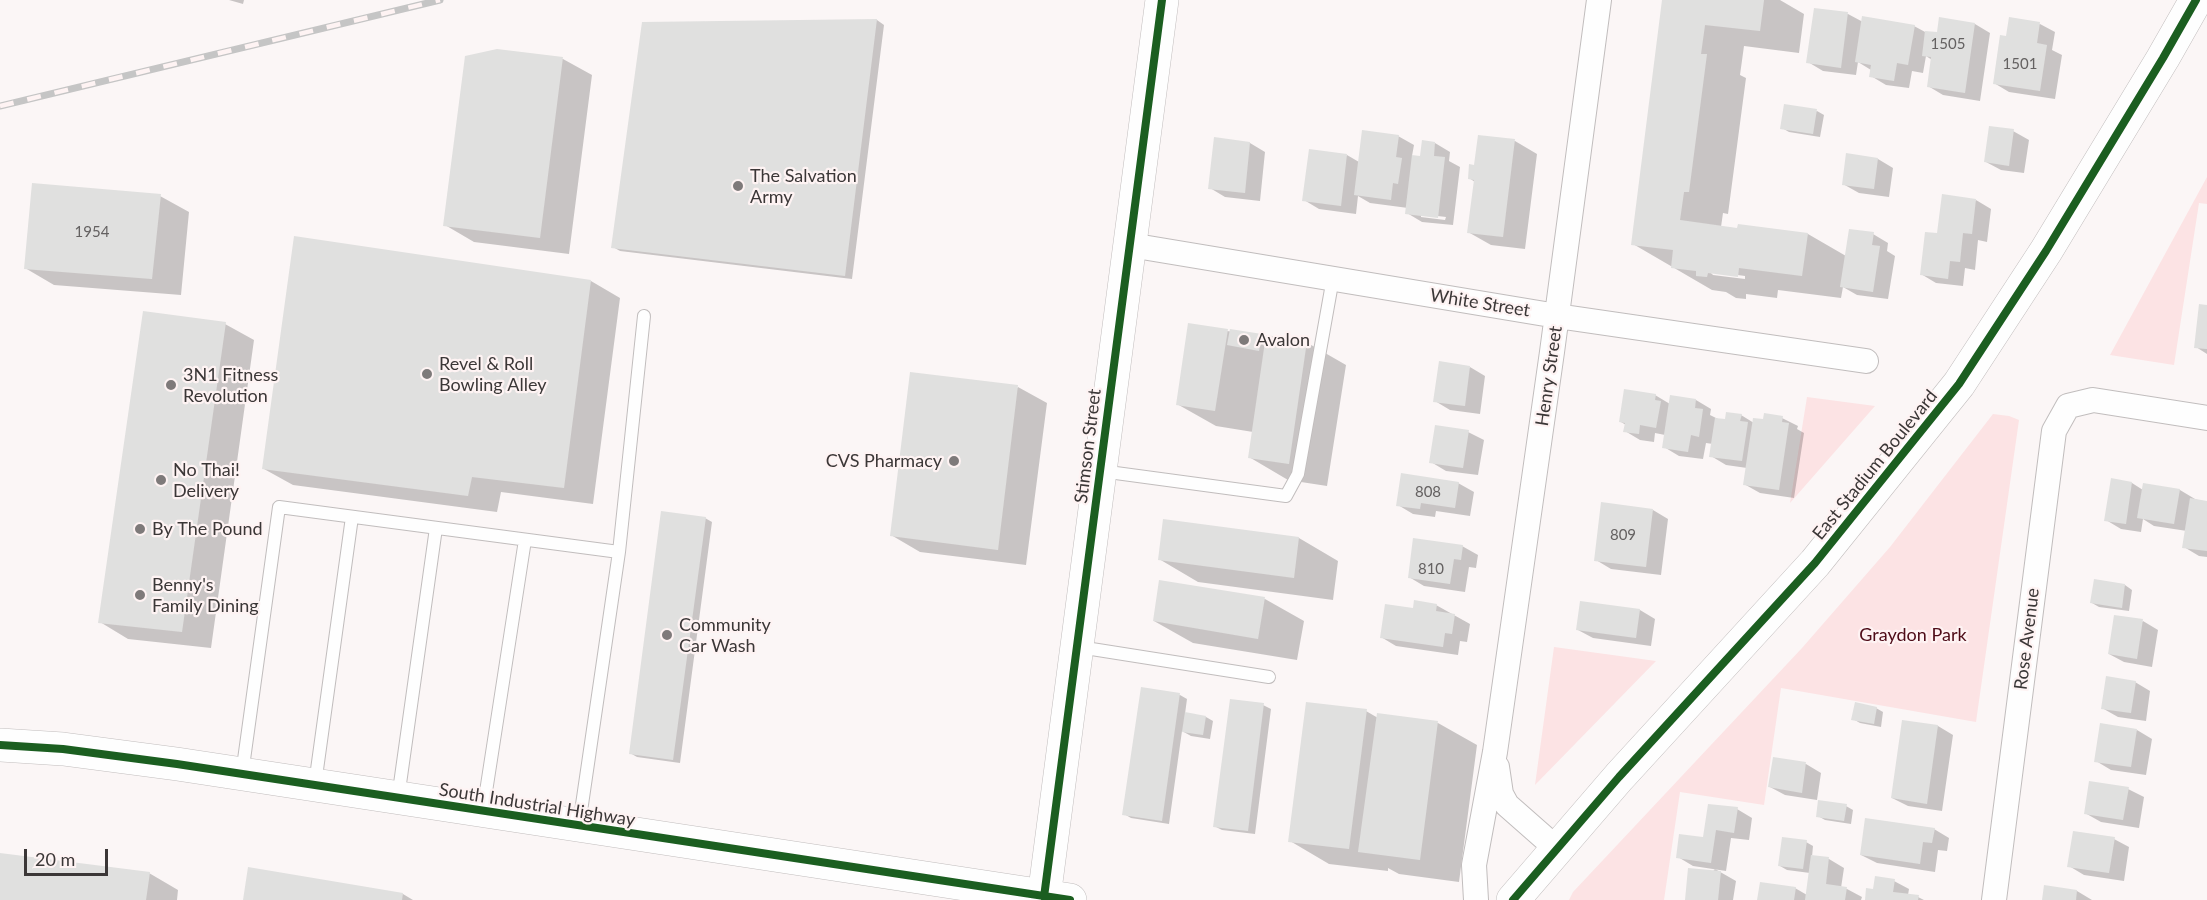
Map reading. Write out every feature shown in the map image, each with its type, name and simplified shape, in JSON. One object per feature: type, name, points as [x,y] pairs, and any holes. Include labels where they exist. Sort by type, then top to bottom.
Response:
[{"type":"street","name":"Stimson Street","points":[[1057,898],[1077,647],[1162,0]]},
{"type":"street","name":"Henry Street","points":[[1476,900],[1474,865],[1495,752],[1599,0]]},
{"type":"street","name":"East Stadium Boulevard","points":[[1513,900],[1619,777],[1815,563],[1959,384],[2046,252],[2196,0]]},
{"type":"street","name":"White Street","points":[[1130,245],[1557,316],[1866,361]]},
{"type":"street","name":"Rose Avenue","points":[[1994,900],[2054,431],[2068,406],[2093,400],[2207,418]]},
{"type":"street","name":"South Industrial Highway","points":[[0,745],[63,749],[1057,898]]},
{"type":"street","name":"Henry Street","points":[[1495,752],[1501,794],[1507,805],[1557,849]]},
{"type":"lane","points":[[1100,471],[1286,496],[1298,474],[1333,278]]},
{"type":"lane","points":[[579,826],[619,552],[644,316]]},
{"type":"lane","points":[[242,775],[279,507],[619,552]]},
{"type":"lane","points":[[315,786],[352,517]]},
{"type":"lane","points":[[398,799],[436,528]]},
{"type":"lane","points":[[483,812],[525,540]]},
{"type":"lane","points":[[1077,647],[1269,677]]},
{"type":"green space","points":[[2207,177],[2207,204],[2199,203],[2174,365],[2110,355]]},
{"type":"green space","points":[[1807,397],[1875,406],[1790,503]]},
{"type":"green space","name":"Graydon Park","points":[[1993,414],[2019,420],[1976,722],[1781,688],[1764,805],[1680,792],[1664,900],[1569,900],[1573,892],[1802,648],[1890,547]]},
{"type":"green space","points":[[1554,647],[1656,661],[1535,785]]},
{"type":"building","points":[[1662,0],[1764,0],[1760,31],[1705,25],[1701,54],[1707,54],[1689,192],[1684,192],[1680,220],[1737,228],[1738,224],[1808,233],[1802,276],[1739,268],[1738,277],[1708,273],[1707,277],[1696,276],[1696,271],[1671,268],[1673,250],[1631,245]]},
{"type":"building","points":[[1814,8],[1848,12],[1841,68],[1806,63]]},
{"type":"building","points":[[1862,16],[1915,25],[1908,65],[1897,63],[1894,81],[1869,77],[1871,65],[1855,62]]},
{"type":"building","points":[[1939,17],[1975,23],[1965,93],[1927,87],[1931,57],[1922,56],[1925,31],[1937,32]]},
{"type":"building","points":[[2009,17],[2040,22],[2037,43],[2047,45],[2040,91],[1993,84],[2000,35],[2006,36]]},
{"type":"building","name":"The Salvation Army","points":[[877,19],[845,276],[611,248],[642,22]]},
{"type":"building","points":[[497,49],[563,57],[540,238],[443,226],[465,56]]},
{"type":"building","points":[[1784,104],[1817,109],[1813,134],[1780,129]]},
{"type":"building","points":[[1989,126],[2014,129],[2009,166],[1984,162]]},
{"type":"building","points":[[1362,130],[1399,135],[1396,157],[1402,158],[1398,184],[1393,183],[1391,200],[1354,195]]},
{"type":"building","points":[[1478,135],[1515,139],[1503,237],[1467,233],[1474,180],[1468,179],[1469,164],[1474,165]]},
{"type":"building","points":[[1214,137],[1250,142],[1245,193],[1208,189]]},
{"type":"building","points":[[1422,140],[1435,142],[1434,156],[1445,157],[1438,218],[1405,214],[1412,155],[1420,156]]},
{"type":"building","points":[[1309,149],[1347,154],[1341,206],[1302,201]]},
{"type":"building","points":[[1846,153],[1878,158],[1874,189],[1842,185]]},
{"type":"building","points":[[32,183],[161,194],[152,279],[24,269]]},
{"type":"building","points":[[1942,194],[1976,199],[1972,234],[1963,233],[1960,262],[1950,261],[1948,279],[1920,275],[1925,232],[1937,233]]},
{"type":"building","points":[[1849,229],[1874,232],[1872,245],[1880,246],[1873,292],[1840,287]]},
{"type":"building","name":"Revel & Roll Bowling Alley","points":[[294,236],[591,280],[564,488],[472,477],[468,496],[262,469]]},
{"type":"building","points":[[2199,304],[2207,305],[2207,349],[2194,348]]},
{"type":"building","points":[[143,311],[226,322],[182,632],[98,623]]},
{"type":"building","points":[[1188,323],[1228,329],[1215,411],[1176,405]]},
{"type":"building","name":"Avalon","points":[[1230,329],[1262,334],[1259,351],[1227,345]]},
{"type":"building","points":[[1266,335],[1307,341],[1289,464],[1248,458]]},
{"type":"building","points":[[1439,361],[1470,366],[1465,406],[1433,402]]},
{"type":"building","name":"CVS Pharmacy","points":[[910,372],[1018,385],[998,550],[890,536]]},
{"type":"building","points":[[1624,389],[1656,394],[1655,400],[1661,401],[1656,428],[1640,425],[1639,434],[1623,432],[1625,423],[1619,422]]},
{"type":"building","points":[[1670,395],[1696,399],[1695,408],[1703,409],[1699,437],[1691,435],[1688,452],[1662,448]]},
{"type":"building","points":[[1726,412],[1742,414],[1740,421],[1748,422],[1742,461],[1709,457],[1715,418],[1725,419]]},
{"type":"building","points":[[1764,413],[1783,416],[1782,422],[1789,423],[1779,490],[1743,485],[1753,418],[1763,419]]},
{"type":"building","points":[[1435,425],[1469,430],[1463,468],[1429,463]]},
{"type":"building","points":[[1401,473],[1459,482],[1455,508],[1421,503],[1420,509],[1396,506]]},
{"type":"building","points":[[2111,478],[2132,482],[2126,524],[2104,521]]},
{"type":"building","points":[[2143,483],[2180,489],[2174,524],[2137,518]]},
{"type":"building","points":[[2190,498],[2207,501],[2207,551],[2182,548]]},
{"type":"building","points":[[1601,502],[1653,509],[1646,567],[1594,561]]},
{"type":"building","name":"Community Car Wash","points":[[661,511],[706,517],[673,760],[629,754]]},
{"type":"building","points":[[1163,519],[1299,537],[1294,578],[1158,560]]},
{"type":"building","points":[[1413,538],[1463,545],[1461,560],[1454,559],[1450,584],[1408,578]]},
{"type":"building","points":[[2094,579],[2125,584],[2122,608],[2090,603]]},
{"type":"building","points":[[1159,580],[1265,597],[1258,639],[1153,621]]},
{"type":"building","points":[[1414,600],[1437,604],[1436,611],[1455,614],[1452,634],[1445,633],[1443,647],[1380,638],[1385,604],[1413,608]]},
{"type":"building","points":[[1580,601],[1640,609],[1636,638],[1576,630]]},
{"type":"building","points":[[2114,615],[2143,619],[2137,659],[2108,654]]},
{"type":"building","points":[[2106,676],[2136,681],[2131,713],[2101,709]]},
{"type":"building","points":[[1141,687],[1180,693],[1162,821],[1122,815]]},
{"type":"building","points":[[1230,699],[1264,703],[1248,831],[1213,827]]},
{"type":"building","points":[[1306,702],[1367,709],[1349,849],[1288,842]]},
{"type":"building","points":[[1855,702],[1877,707],[1874,724],[1851,720]]},
{"type":"building","points":[[1185,712],[1206,716],[1203,735],[1182,732]]},
{"type":"building","points":[[1377,713],[1438,721],[1420,860],[1358,852]]},
{"type":"building","points":[[1902,720],[1938,725],[1927,804],[1891,798]]},
{"type":"building","points":[[2100,723],[2137,729],[2131,767],[2094,762]]},
{"type":"building","points":[[1773,757],[1806,762],[1802,793],[1768,787]]},
{"type":"building","points":[[2089,781],[2129,787],[2123,820],[2084,814]]},
{"type":"building","points":[[1818,800],[1847,804],[1844,821],[1816,817]]},
{"type":"building","points":[[1708,804],[1738,807],[1734,833],[1716,830],[1711,863],[1676,858],[1679,834],[1703,837]]},
{"type":"building","points":[[1865,818],[1935,828],[1932,843],[1923,842],[1920,864],[1860,855]]},
{"type":"building","points":[[2073,831],[2115,837],[2109,873],[2067,867]]},
{"type":"building","points":[[1782,837],[1807,840],[1803,869],[1778,866]]},
{"type":"building","points":[[0,853],[150,872],[146,900],[0,900]]},
{"type":"building","points":[[1811,855],[1829,857],[1826,884],[1847,887],[1845,900],[1805,900]]},
{"type":"building","points":[[248,867],[403,893],[402,900],[243,900]]},
{"type":"building","points":[[1688,868],[1721,871],[1718,900],[1685,900]]},
{"type":"building","points":[[1875,876],[1895,879],[1893,892],[1919,895],[1918,900],[1865,900],[1866,888],[1873,889]]},
{"type":"building","points":[[1760,882],[1796,887],[1794,900],[1757,900]]},
{"type":"building","points":[[2044,885],[2077,890],[2076,900],[2042,900]]},
{"type":"railway","points":[[0,106],[440,0]]},
{"type":"cycle path","points":[[1044,897],[1162,0]]},
{"type":"cycle path","points":[[1513,900],[1619,777],[1815,563],[1959,384],[2046,251],[2196,0]]},
{"type":"cycle path","points":[[0,745],[63,749],[177,764],[1070,900]]},
{"type":"place","name":"The Salvation Army","points":[[738,186]]},
{"type":"place","name":"Avalon","points":[[1244,340]]},
{"type":"place","name":"Revel & Roll Bowling Alley","points":[[427,374]]},
{"type":"place","name":"3N1 Fitness Revolution","points":[[171,385]]},
{"type":"place","name":"CVS Pharmacy","points":[[954,461]]},
{"type":"place","name":"No Thai! Delivery","points":[[161,480]]},
{"type":"place","name":"By The Pound","points":[[140,529]]},
{"type":"place","name":"Benny's Family Dining","points":[[140,595]]},
{"type":"place","name":"Community Car Wash","points":[[667,635]]}]
